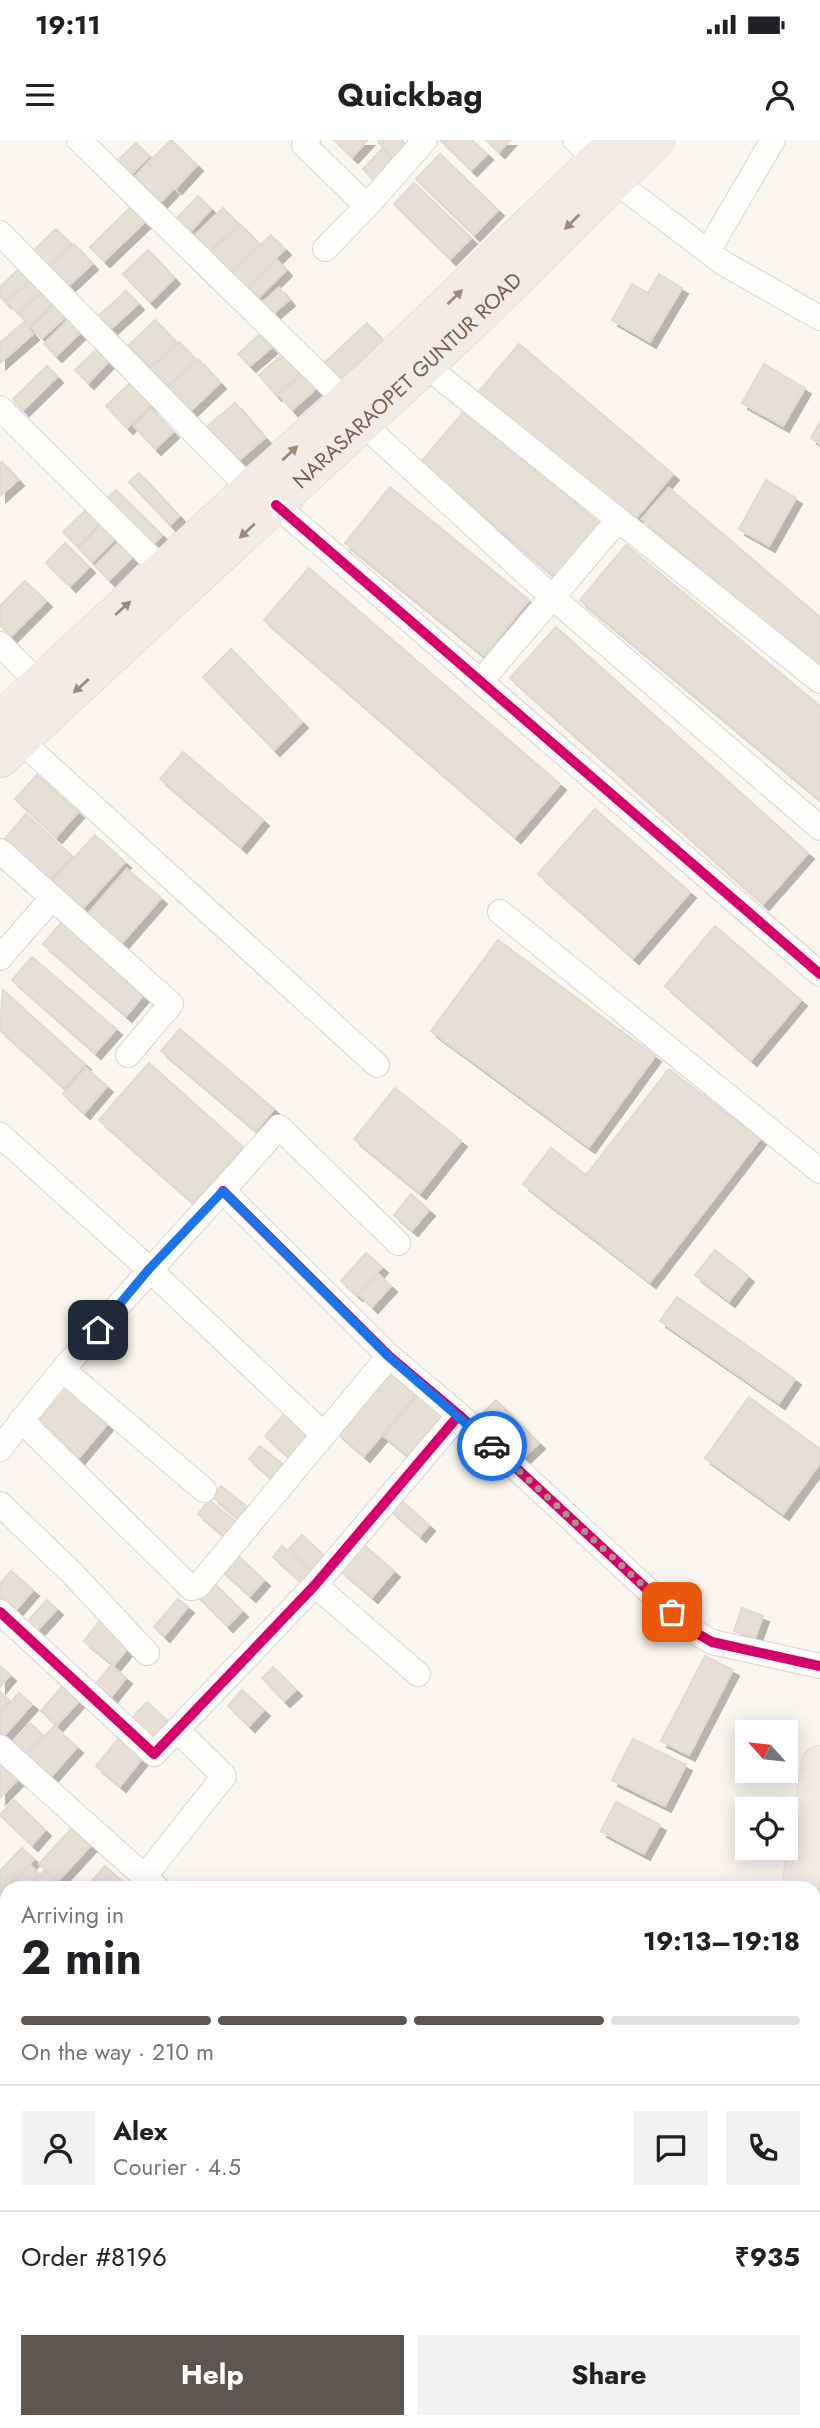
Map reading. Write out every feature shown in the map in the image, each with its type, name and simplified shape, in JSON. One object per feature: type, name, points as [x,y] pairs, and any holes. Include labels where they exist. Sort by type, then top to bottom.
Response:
[{"type":"highway","name":"NARASARAOPET GUNTUR ROAD","points":[[7,740],[354,412],[601,155],[656,140]]},
{"type":"highway","name":"NARASARAOPET GUNTUR ROAD","points":[[354,412],[425,365],[601,155]]},
{"type":"highway","name":"NARASARAOPET GUNTUR ROAD","points":[[7,740],[39,684],[164,571],[263,497]]},
{"type":"highway","points":[[801,1881],[820,1764]]},
{"type":"street","points":[[79,140],[354,412],[551,596],[820,828]]},
{"type":"street","points":[[308,140],[304,145],[367,206]]},
{"type":"street","points":[[325,249],[425,140]]},
{"type":"street","points":[[708,251],[773,140]]},
{"type":"street","points":[[601,155],[708,251],[820,318]]},
{"type":"street","points":[[0,233],[263,497],[482,680],[820,974]]},
{"type":"street","points":[[425,365],[820,681]]},
{"type":"street","points":[[0,408],[164,571]]},
{"type":"street","points":[[482,680],[617,521]]},
{"type":"street","points":[[0,644],[39,684]]},
{"type":"street","points":[[7,740],[377,1065]]},
{"type":"street","points":[[0,850],[171,1004],[128,1055]]},
{"type":"street","points":[[0,958],[51,898]]},
{"type":"street","points":[[500,912],[820,1171]]},
{"type":"street","points":[[0,1449],[149,1269],[279,1127],[397,1243]]},
{"type":"street","points":[[0,1135],[149,1269],[324,1435]]},
{"type":"street","points":[[223,1191],[388,1356],[459,1415],[691,1630],[712,1642],[820,1666]]},
{"type":"street","points":[[22,1420],[191,1588],[198,1586],[388,1356]]},
{"type":"street","points":[[64,1370],[204,1490]]},
{"type":"street","points":[[0,1612],[154,1754],[315,1585],[459,1415]]},
{"type":"street","points":[[0,1504],[72,1573],[147,1653]]},
{"type":"street","points":[[315,1585],[418,1674]]},
{"type":"street","points":[[152,1881],[224,1776],[177,1730]]},
{"type":"street","points":[[1,1749],[150,1881]]},
{"type":"building","points":[[171,140],[197,165],[176,188],[149,162]]},
{"type":"building","points":[[334,140],[368,140],[352,157]]},
{"type":"building","points":[[401,140],[409,148],[397,161],[378,142]]},
{"type":"building","points":[[440,140],[472,140],[487,154],[471,170]]},
{"type":"building","points":[[486,140],[510,140],[499,152]]},
{"type":"building","points":[[136,143],[149,156],[125,181],[111,167]]},
{"type":"building","points":[[382,149],[397,164],[378,184],[363,169]]},
{"type":"building","points":[[440,154],[498,210],[474,235],[416,179]]},
{"type":"building","points":[[147,164],[173,189],[155,208],[129,183]]},
{"type":"building","points":[[414,183],[471,238],[450,259],[394,204]]},
{"type":"building","points":[[198,196],[211,209],[189,233],[175,220]]},
{"type":"building","points":[[136,202],[150,217],[104,261],[90,247]]},
{"type":"building","points":[[223,208],[238,224],[209,251],[195,235]]},
{"type":"building","points":[[240,224],[259,244],[226,275],[208,255]]},
{"type":"building","points":[[56,229],[71,244],[45,270],[30,254]]},
{"type":"building","points":[[271,235],[285,249],[242,291],[228,277]]},
{"type":"building","points":[[74,244],[92,264],[63,291],[45,272]]},
{"type":"building","points":[[148,250],[174,278],[150,302],[123,274]]},
{"type":"building","points":[[277,260],[286,270],[259,297],[249,287]]},
{"type":"building","points":[[21,267],[31,279],[5,302],[0,296],[0,287]]},
{"type":"building","points":[[659,274],[682,288],[650,342],[612,320],[632,284],[648,293]]},
{"type":"building","points":[[33,278],[43,290],[18,313],[7,302]]},
{"type":"building","points":[[279,288],[289,300],[269,317],[259,305]]},
{"type":"building","points":[[45,290],[55,302],[30,325],[19,314]]},
{"type":"building","points":[[126,291],[138,304],[105,334],[93,321]]},
{"type":"building","points":[[57,303],[68,315],[42,338],[32,327]]},
{"type":"building","points":[[69,319],[81,332],[56,356],[44,344]]},
{"type":"building","points":[[155,320],[176,342],[150,367],[129,345]]},
{"type":"building","points":[[24,322],[33,334],[0,363],[0,343]]},
{"type":"building","points":[[367,323],[387,345],[343,386],[323,364]]},
{"type":"building","points":[[259,335],[271,348],[250,366],[238,354]]},
{"type":"building","points":[[179,342],[196,360],[166,387],[150,369]]},
{"type":"building","points":[[519,344],[673,474],[630,525],[476,395]]},
{"type":"building","points":[[98,348],[110,360],[88,383],[75,370]]},
{"type":"building","points":[[284,353],[302,372],[276,395],[259,375]]},
{"type":"building","points":[[198,359],[220,383],[187,414],[165,390]]},
{"type":"building","points":[[764,364],[805,388],[783,426],[742,403]]},
{"type":"building","points":[[47,366],[57,377],[23,410],[13,399]]},
{"type":"building","points":[[305,372],[318,387],[292,410],[279,395]]},
{"type":"building","points":[[130,383],[151,405],[127,428],[106,406]]},
{"type":"building","points":[[235,403],[265,438],[232,466],[203,430]]},
{"type":"building","points":[[151,409],[173,432],[155,449],[134,426]]},
{"type":"building","points":[[466,409],[601,525],[556,578],[421,462]]},
{"type":"building","points":[[820,422],[820,444],[811,438]]},
{"type":"building","points":[[2,462],[18,480],[0,496],[0,463]]},
{"type":"building","points":[[139,473],[179,516],[170,525],[129,482]]},
{"type":"building","points":[[766,480],[796,498],[769,546],[739,529]]},
{"type":"building","points":[[390,487],[529,600],[484,656],[345,543]]},
{"type":"building","points":[[669,488],[820,617],[820,670],[642,519]]},
{"type":"building","points":[[116,490],[162,535],[149,549],[102,504]]},
{"type":"building","points":[[86,510],[99,524],[77,546],[63,532]]},
{"type":"building","points":[[102,525],[115,539],[92,562],[79,548]]},
{"type":"building","points":[[65,543],[89,567],[70,586],[46,563]]},
{"type":"building","points":[[118,543],[132,557],[109,580],[95,566]]},
{"type":"building","points":[[626,545],[820,706],[820,800],[580,600]]},
{"type":"building","points":[[309,568],[560,784],[515,837],[264,620]]},
{"type":"building","points":[[25,581],[46,601],[11,636],[0,625],[0,606]]},
{"type":"building","points":[[556,627],[808,853],[763,904],[510,678]]},
{"type":"building","points":[[231,649],[302,722],[274,750],[203,677]]},
{"type":"building","points":[[183,752],[263,820],[241,847],[160,779]]},
{"type":"building","points":[[37,775],[78,812],[56,837],[15,799]]},
{"type":"building","points":[[595,809],[690,892],[633,958],[538,874]]},
{"type":"building","points":[[26,814],[72,856],[48,882],[3,841]]},
{"type":"building","points":[[95,835],[125,862],[82,909],[52,882]]},
{"type":"building","points":[[127,869],[161,898],[121,944],[87,915]]},
{"type":"building","points":[[62,922],[145,993],[126,1016],[43,944]]},
{"type":"building","points":[[715,926],[801,1000],[751,1060],[665,986]]},
{"type":"building","points":[[498,940],[655,1056],[589,1147],[431,1031]]},
{"type":"building","points":[[32,957],[116,1029],[95,1053],[12,980]]},
{"type":"building","points":[[3,990],[85,1064],[64,1088],[0,1030]]},
{"type":"building","points":[[180,1029],[274,1109],[256,1131],[161,1051]]},
{"type":"building","points":[[149,1063],[243,1147],[193,1203],[99,1120]]},
{"type":"building","points":[[86,1068],[107,1086],[84,1113],[63,1094]]},
{"type":"building","points":[[669,1069],[760,1139],[650,1282],[523,1184],[551,1148],[586,1175]]},
{"type":"building","points":[[395,1088],[461,1141],[420,1193],[354,1139]]},
{"type":"building","points":[[411,1194],[429,1210],[412,1230],[394,1215]]},
{"type":"building","points":[[715,1250],[748,1276],[729,1301],[695,1275]]},
{"type":"building","points":[[366,1253],[382,1267],[357,1295],[341,1281]]},
{"type":"building","points":[[378,1274],[391,1286],[372,1307],[359,1295]]},
{"type":"building","points":[[677,1297],[795,1379],[779,1403],[660,1321]]},
{"type":"building","points":[[389,1371],[416,1394],[364,1456],[337,1433]]},
{"type":"building","points":[[67,1388],[108,1423],[77,1460],[36,1425]]},
{"type":"building","points":[[418,1395],[446,1419],[412,1459],[384,1436]]},
{"type":"building","points":[[749,1397],[820,1449],[820,1463],[783,1514],[705,1458]]},
{"type":"building","points":[[496,1400],[539,1443],[519,1462],[477,1419]]},
{"type":"building","points":[[285,1413],[313,1438],[293,1461],[265,1436]]},
{"type":"building","points":[[260,1446],[286,1467],[274,1481],[249,1459]]},
{"type":"building","points":[[221,1486],[251,1510],[242,1521],[213,1497]]},
{"type":"building","points":[[209,1500],[239,1524],[228,1539],[198,1514]]},
{"type":"building","points":[[401,1500],[429,1525],[420,1536],[391,1511]]},
{"type":"building","points":[[302,1535],[329,1560],[317,1574],[289,1549]]},
{"type":"building","points":[[363,1544],[394,1571],[372,1597],[340,1570]]},
{"type":"building","points":[[282,1546],[312,1572],[303,1583],[273,1557]]},
{"type":"building","points":[[235,1553],[264,1580],[250,1596],[220,1569]]},
{"type":"building","points":[[11,1571],[33,1590],[15,1611],[0,1597],[0,1584]]},
{"type":"building","points":[[213,1582],[242,1611],[227,1626],[198,1597]]},
{"type":"building","points":[[178,1599],[188,1607],[164,1636],[154,1627]]},
{"type":"building","points":[[47,1600],[57,1609],[33,1635],[23,1626]]},
{"type":"building","points":[[742,1608],[763,1616],[755,1638],[734,1631]]},
{"type":"building","points":[[101,1619],[131,1644],[114,1665],[84,1641]]},
{"type":"building","points":[[705,1656],[733,1670],[689,1755],[661,1741]]},
{"type":"building","points":[[111,1665],[126,1678],[107,1702],[92,1689]]},
{"type":"building","points":[[0,1666],[10,1675],[0,1687]]},
{"type":"building","points":[[273,1667],[296,1690],[284,1701],[262,1678]]},
{"type":"building","points":[[68,1680],[85,1694],[57,1725],[41,1711]]},
{"type":"building","points":[[242,1690],[264,1710],[249,1726],[228,1706]]},
{"type":"building","points":[[0,1692],[10,1701],[0,1712]]},
{"type":"building","points":[[19,1693],[32,1704],[0,1740],[0,1714]]},
{"type":"building","points":[[147,1702],[169,1722],[149,1745],[126,1724]]},
{"type":"building","points":[[30,1723],[43,1735],[22,1759],[9,1747]]},
{"type":"building","points":[[54,1726],[77,1747],[49,1779],[25,1758]]},
{"type":"building","points":[[122,1734],[146,1754],[120,1786],[96,1766]]},
{"type":"building","points":[[633,1739],[686,1765],[665,1806],[612,1780]]},
{"type":"building","points":[[6,1762],[21,1776],[0,1798],[0,1768]]},
{"type":"building","points":[[14,1800],[45,1830],[32,1845],[0,1815]]},
{"type":"building","points":[[616,1802],[660,1825],[644,1854],[601,1831]]},
{"type":"building","points":[[72,1828],[91,1845],[58,1881],[39,1864]]},
{"type":"building","points":[[22,1848],[34,1859],[13,1881],[0,1881],[0,1871]]},
{"type":"building","points":[[30,1865],[39,1874],[32,1881],[15,1881]]},
{"type":"building","points":[[105,1866],[122,1881],[92,1881]]},
{"type":"building","points":[[44,1871],[55,1881],[35,1881]]},
{"type":"cycle path","points":[[276,505],[820,974]]},
{"type":"cycle path","points":[[223,1191],[389,1356],[459,1415],[691,1630],[712,1642],[820,1666]]},
{"type":"cycle path","points":[[0,1612],[154,1754],[315,1585],[459,1415]]},
{"type":"way so far","points":[[492,1446],[672,1612]]},
{"type":"route","points":[[98,1330],[149,1269],[223,1191],[388,1356],[492,1446]]}]
